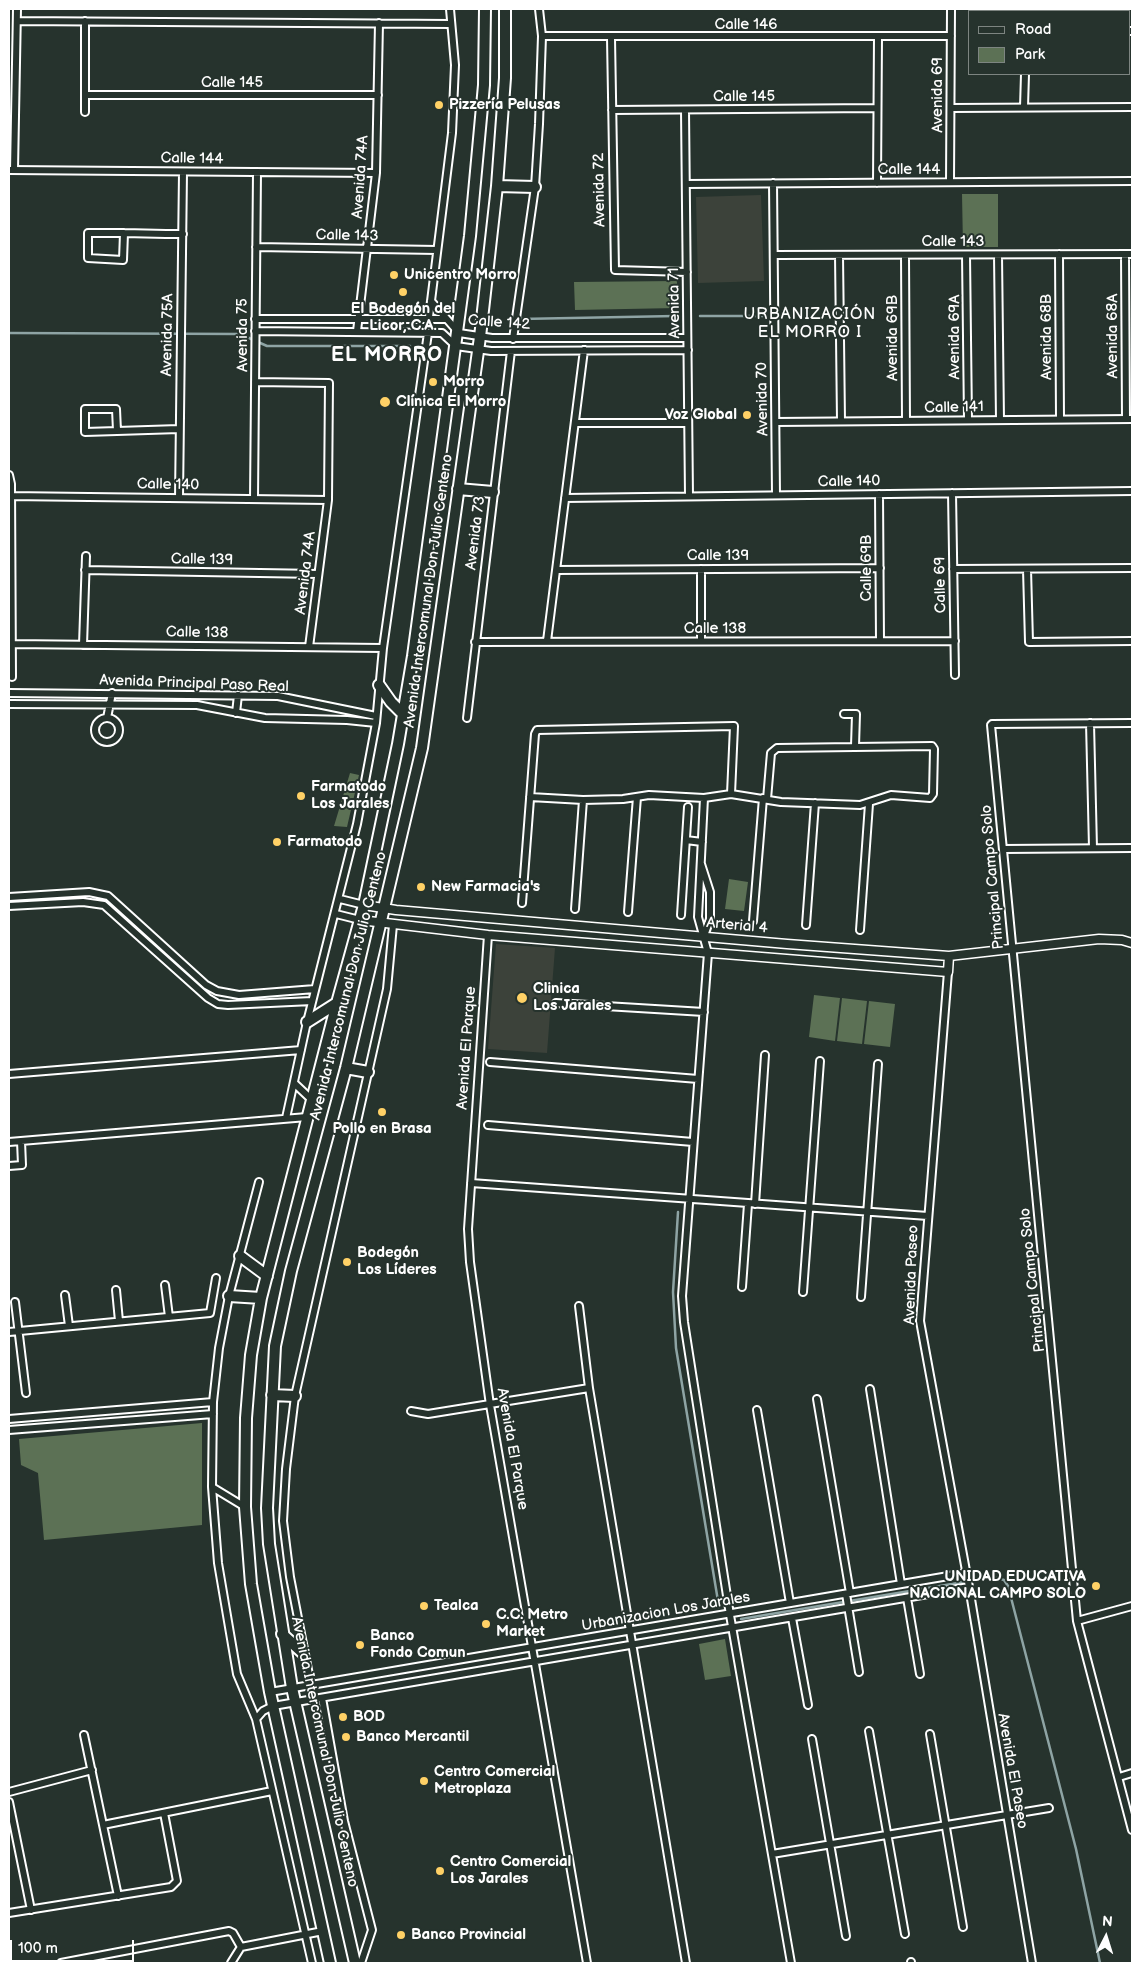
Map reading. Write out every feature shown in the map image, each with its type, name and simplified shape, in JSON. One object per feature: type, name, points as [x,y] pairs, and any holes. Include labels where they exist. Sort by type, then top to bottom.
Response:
[{"type":"main road","name":"Avenida Intercomunal Don Julio Centeno","points":[[330,1963],[270,1692],[251,1584],[245,1507],[246,1418],[251,1355],[261,1298],[364,906],[403,714],[458,333],[470,236],[483,94],[485,9]]},
{"type":"main road","name":"Avenida Intercomunal Don Julio Centeno","points":[[354,1963],[292,1688],[269,1544],[267,1508],[275,1346],[291,1271],[346,1068],[422,748],[480,336],[497,186],[505,78],[505,9]]},
{"type":"main road","points":[[497,186],[534,186]]},
{"type":"main road","points":[[458,489],[493,492]]},
{"type":"main road","points":[[379,685],[403,714]]},
{"type":"main road","points":[[307,1022],[337,1003]]},
{"type":"main road","points":[[346,1068],[368,1072]]},
{"type":"main road","points":[[240,1256],[267,1276]]},
{"type":"main road","points":[[229,1296],[261,1298]]},
{"type":"main road","points":[[272,1395],[295,1396]]},
{"type":"main road","points":[[282,1634],[302,1653]]},
{"type":"street","points":[[11,170],[12,93],[17,9]]},
{"type":"street","points":[[429,318],[452,133],[454,65],[450,9]]},
{"type":"street","points":[[513,339],[534,186],[540,124],[542,36],[538,9]]},
{"type":"street","name":"Avenida 69","points":[[950,182],[951,9]]},
{"type":"street","points":[[17,21],[451,24]]},
{"type":"street","points":[[85,22],[85,112]]},
{"type":"street","name":"Avenida 74A","points":[[357,331],[376,173],[379,23]]},
{"type":"street","name":"Calle 146","points":[[542,36],[611,38],[878,38],[951,36]]},
{"type":"street","name":"Avenida 72","points":[[611,38],[615,270],[687,272]]},
{"type":"street","points":[[877,183],[878,38]]},
{"type":"street","points":[[1024,107],[1025,75]]},
{"type":"street","name":"Calle 145","points":[[85,95],[378,96]]},
{"type":"street","points":[[951,108],[1132,106]]},
{"type":"street","name":"Calle 145","points":[[612,110],[877,108]]},
{"type":"street","name":"Avenida 71","points":[[685,110],[689,496]]},
{"type":"street","name":"Calle 144","points":[[11,170],[376,173]]},
{"type":"street","name":"Avenida 75A","points":[[179,498],[183,172]]},
{"type":"street","name":"Avenida 75","points":[[254,499],[256,172]]},
{"type":"street","name":"Calle 144","points":[[686,184],[1132,181]]},
{"type":"street","name":"Avenida 70","points":[[773,183],[776,495]]},
{"type":"street","points":[[124,233],[123,260],[88,258],[88,233],[124,233],[183,234]]},
{"type":"street","name":"Calle 143","points":[[256,247],[437,250]]},
{"type":"street","name":"Avenida 68B","points":[[1059,254],[1060,419]]},
{"type":"street","name":"Avenida 68A","points":[[1124,254],[1129,419]]},
{"type":"street","name":"Calle 143","points":[[774,255],[1132,254]]},
{"type":"street","points":[[839,255],[841,422]]},
{"type":"street","name":"Avenida 69B","points":[[905,255],[906,421]]},
{"type":"street","name":"Avenida 69A","points":[[966,255],[968,420]]},
{"type":"street","points":[[998,255],[1000,420]]},
{"type":"street","name":"Calle 142","points":[[431,301],[444,319],[458,333],[513,339],[688,338]]},
{"type":"street","points":[[255,319],[444,319]]},
{"type":"street","name":"Calle 142","points":[[255,333],[357,331],[428,333],[442,334],[456,346],[511,351],[688,350]]},
{"type":"street","name":"Avenida Intercomunal Don Julio Centeno","points":[[286,1118],[312,1001],[340,899],[357,824],[376,720],[382,648],[428,333]]},
{"type":"street","points":[[547,641],[584,350]]},
{"type":"street","name":"Avenida 73","points":[[467,718],[474,642],[511,351]]},
{"type":"street","name":"Avenida 74A","points":[[255,382],[329,383],[328,500],[309,647]]},
{"type":"street","points":[[118,431],[116,409],[85,409],[85,432],[118,431],[179,429]]},
{"type":"street","name":"Calle 141","points":[[776,422],[1129,419]]},
{"type":"street","points":[[575,423],[688,423]]},
{"type":"street","points":[[9,475],[12,677]]},
{"type":"street","name":"Calle 140","points":[[565,498],[1132,491]]},
{"type":"street","name":"Calle 69","points":[[952,493],[955,676]]},
{"type":"street","name":"Calle 69B","points":[[879,494],[880,641]]},
{"type":"street","name":"Calle 140","points":[[10,496],[328,500]]},
{"type":"street","points":[[83,644],[86,556]]},
{"type":"street","name":"Calle 139","points":[[556,570],[880,568]]},
{"type":"street","points":[[953,569],[1132,568]]},
{"type":"street","points":[[701,569],[701,641]]},
{"type":"street","points":[[1027,569],[1029,639],[1032,643],[1132,642]]},
{"type":"street","name":"Calle 139","points":[[85,570],[318,574]]},
{"type":"street","name":"Calle 138","points":[[474,642],[954,641]]},
{"type":"street","name":"Calle 138","points":[[12,644],[382,648]]},
{"type":"street","name":"Avenida Principal Paso Real","points":[[9,693],[278,696],[376,720]]},
{"type":"street","points":[[107,718],[112,693]]},
{"type":"street","points":[[236,713],[238,695]]},
{"type":"street","name":"Avenida Principal Paso Real","points":[[9,704],[197,706],[265,718],[376,720]]},
{"type":"street","points":[[844,714],[856,714],[855,746]]},
{"type":"street","points":[[1093,848],[1090,723],[1132,723]]},
{"type":"street","name":"Principal Campo Solo","points":[[1090,723],[991,725],[1077,1621],[1132,1830]]},
{"type":"street","points":[[522,903],[535,734],[537,730],[733,726],[735,727],[731,794]]},
{"type":"street","points":[[530,797],[584,800],[649,795],[704,798],[731,794],[765,798],[780,802],[869,804],[891,796],[932,796],[934,749],[932,746],[777,748],[771,753],[765,798],[753,921]]},
{"type":"street","points":[[628,912],[637,797]]},
{"type":"street","points":[[704,798],[698,918],[708,953],[682,1296],[684,1322],[732,1628],[790,1963]]},
{"type":"street","points":[[575,909],[584,800]]},
{"type":"street","points":[[806,925],[815,803]]},
{"type":"street","points":[[860,930],[869,804]]},
{"type":"street","points":[[681,915],[688,808]]},
{"type":"street","points":[[686,840],[702,842]]},
{"type":"street","points":[[1003,849],[1132,848]]},
{"type":"street","points":[[700,863],[710,892],[710,918],[703,937]]},
{"type":"street","points":[[9,897],[89,892],[108,896],[206,984],[217,991],[239,995],[315,989]]},
{"type":"street","points":[[99,903],[102,894]]},
{"type":"street","name":"Arterial 4","points":[[340,899],[364,906],[385,909],[489,919],[949,956],[1099,939],[1122,940],[1132,943]]},
{"type":"street","points":[[9,906],[99,903],[208,998],[218,1004],[312,1001]]},
{"type":"street","name":"Arterial 4","points":[[336,914],[381,924],[488,935],[948,972]]},
{"type":"street","points":[[488,935],[489,919]]},
{"type":"street","name":"Avenida Intercomunal Don Julio Centeno","points":[[311,1685],[302,1653],[283,1521],[286,1469],[295,1396],[387,989],[393,925]]},
{"type":"street","name":"Avenida El Parque","points":[[488,935],[468,1229],[470,1262],[490,1405],[587,1963]]},
{"type":"street","points":[[948,972],[949,956]]},
{"type":"street","name":"Avenida Paseo","points":[[948,972],[920,1321],[967,1580]]},
{"type":"street","points":[[556,1003],[704,1012]]},
{"type":"street","points":[[9,1074],[301,1050]]},
{"type":"street","points":[[742,1287],[765,1055]]},
{"type":"street","points":[[804,1292],[820,1061]]},
{"type":"street","points":[[490,1062],[698,1079]]},
{"type":"street","points":[[861,1297],[878,1064]]},
{"type":"street","points":[[294,1083],[312,1100]]},
{"type":"street","points":[[9,1142],[286,1118],[307,1118]]},
{"type":"street","points":[[488,1124],[693,1142]]},
{"type":"street","points":[[9,1166],[22,1165],[21,1141]]},
{"type":"street","points":[[259,1182],[229,1296],[220,1348],[213,1414],[212,1487],[218,1563],[237,1674],[256,1719],[312,1963]]},
{"type":"street","points":[[472,1183],[928,1216]]},
{"type":"street","points":[[9,1332],[210,1312],[216,1278]]},
{"type":"street","points":[[165,1285],[169,1316]]},
{"type":"street","points":[[116,1290],[119,1321]]},
{"type":"street","points":[[65,1295],[69,1326]]},
{"type":"street","points":[[15,1302],[26,1393]]},
{"type":"street","points":[[580,1306],[588,1388],[686,1963]]},
{"type":"street","points":[[411,1411],[428,1414],[588,1388]]},
{"type":"street","points":[[870,1390],[901,1584]]},
{"type":"street","points":[[817,1399],[859,1672]]},
{"type":"street","points":[[9,1419],[214,1402]]},
{"type":"street","points":[[757,1410],[790,1603]]},
{"type":"street","points":[[9,1430],[213,1414]]},
{"type":"street","points":[[25,1417],[26,1429]]},
{"type":"street","points":[[212,1487],[245,1507]]},
{"type":"street","name":"Urbanizacion Los Jarales","points":[[274,1706],[792,1618],[847,1599],[901,1584],[967,1580]]},
{"type":"street","name":"Urbanizacion Los Jarales","points":[[270,1692],[730,1615],[790,1603],[847,1599],[907,1598],[967,1580]]},
{"type":"street","name":"Avenida El Paseo","points":[[967,1580],[1032,1963]]},
{"type":"street","points":[[907,1598],[920,1674]]},
{"type":"street","points":[[1077,1621],[1132,1606]]},
{"type":"street","points":[[792,1618],[808,1705]]},
{"type":"street","name":"Avenida Intercomunal Don Julio Centeno","points":[[322,1698],[344,1821],[372,1930],[361,1963]]},
{"type":"street","points":[[256,1719],[263,1711],[274,1706]]},
{"type":"street","points":[[869,1731],[905,1934]]},
{"type":"street","points":[[930,1734],[963,1927]]},
{"type":"street","points":[[84,1735],[118,1896]]},
{"type":"street","points":[[812,1739],[846,1936]]},
{"type":"street","points":[[9,1792],[92,1770]]},
{"type":"street","points":[[1119,1777],[1132,1774]]},
{"type":"street","points":[[103,1825],[272,1791]]},
{"type":"street","points":[[9,1802],[31,1910]]},
{"type":"street","points":[[772,1854],[1049,1808]]},
{"type":"street","points":[[9,1914],[171,1887],[177,1881],[164,1813]]},
{"type":"street","points":[[232,1963],[241,1947],[323,1931]]},
{"type":"street","points":[[61,1963],[229,1932],[233,1933],[241,1947]]},
{"type":"shaded area","points":[[761,195],[764,281],[698,283],[696,197]]},
{"type":"shaded area","name":"Clinica Los Jarales","points":[[496,944],[555,948],[547,1053],[488,1049]]},
{"type":"green space","points":[[962,194],[998,194],[998,247],[963,247]]},
{"type":"green space","points":[[677,281],[677,308],[575,310],[574,282]]},
{"type":"green space","points":[[350,773],[359,775],[347,827],[334,826]]},
{"type":"green space","points":[[729,879],[748,882],[744,911],[725,909]]},
{"type":"green space","points":[[814,995],[840,998],[835,1041],[809,1037]]},
{"type":"green space","points":[[842,998],[867,1001],[862,1044],[837,1041]]},
{"type":"green space","points":[[869,1001],[895,1004],[890,1047],[864,1044]]},
{"type":"green space","points":[[202,1423],[202,1525],[44,1540],[38,1473],[21,1465],[19,1439]]},
{"type":"green space","points":[[725,1639],[731,1676],[705,1680],[699,1644]]},
{"type":"waterway","points":[[520,319],[675,316]]},
{"type":"waterway","points":[[700,316],[766,316]]},
{"type":"waterway","points":[[9,333],[240,334],[267,346],[410,346]]},
{"type":"waterway","points":[[678,1212],[673,1292],[676,1348],[719,1607]]},
{"type":"waterway","points":[[741,1619],[994,1577],[1004,1580],[1008,1586],[1076,1849],[1100,1963]]},
{"type":"place","name":"Pizzería Pelusas","points":[[439,105]]},
{"type":"place","name":"Unicentro Morro","points":[[394,275]]},
{"type":"place","name":"El Bodegón del Licor, C.A.","points":[[403,292]]},
{"type":"place","name":"Morro","points":[[433,382]]},
{"type":"place","name":"Clínica El Morro","points":[[385,402]]},
{"type":"place","name":"Voz Global","points":[[747,415]]},
{"type":"place","name":"Farmatodo Los Jarales","points":[[301,796]]},
{"type":"place","name":"Farmatodo","points":[[277,842]]},
{"type":"place","name":"New Farmacia's","points":[[421,887]]},
{"type":"place","name":"Clinica Los Jarales","points":[[522,998]]},
{"type":"place","name":"Pollo en Brasa","points":[[382,1112]]},
{"type":"place","name":"Bodegón Los Líderes","points":[[347,1262]]},
{"type":"place","name":"UNIDAD EDUCATIVA NACIONAL CAMPO SOLO","points":[[1096,1586]]},
{"type":"place","name":"Tealca","points":[[424,1606]]},
{"type":"place","name":"C.C. Metro Market","points":[[486,1624]]},
{"type":"place","name":"Banco Fondo Comun","points":[[360,1645]]},
{"type":"place","name":"BOD","points":[[343,1717]]},
{"type":"place","name":"Banco Mercantil","points":[[346,1737]]},
{"type":"place","name":"Centro Comercial Metroplaza","points":[[424,1781]]},
{"type":"place","name":"Centro Comercial Los Jarales","points":[[440,1871]]},
{"type":"place","name":"Banco Provincial","points":[[401,1935]]},
{"type":"district","name":"URBANIZACIÓN EL MORRO I","points":[[810,324]]},
{"type":"district","name":"EL MORRO","points":[[387,356]]}]
